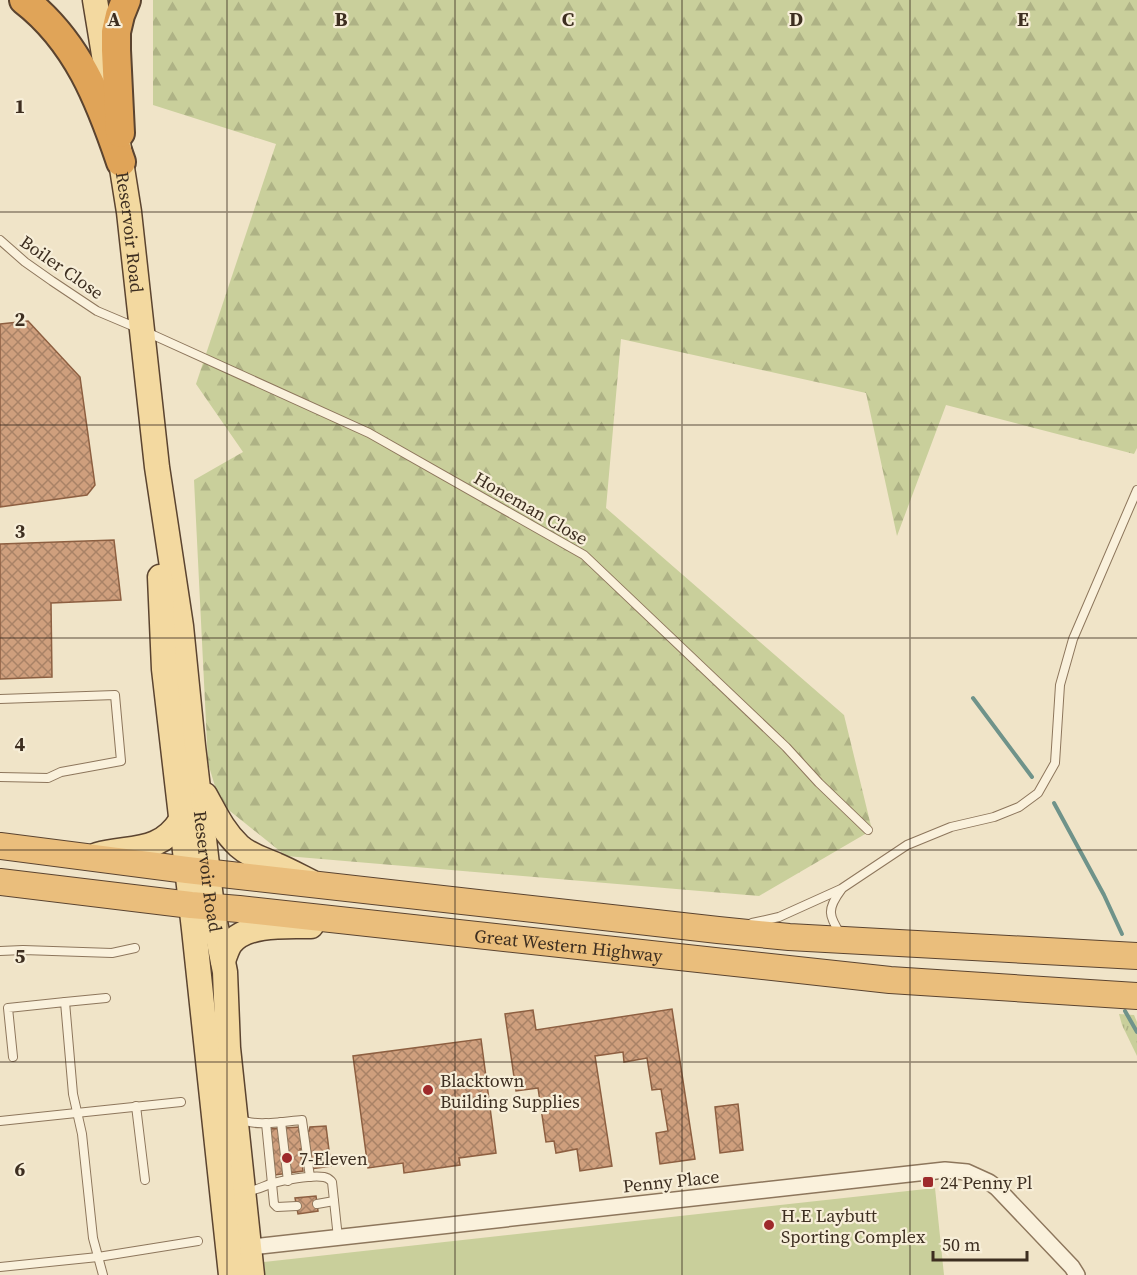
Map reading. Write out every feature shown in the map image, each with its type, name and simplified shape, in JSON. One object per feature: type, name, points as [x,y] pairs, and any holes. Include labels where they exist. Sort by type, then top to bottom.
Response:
[{"type":"highway","points":[[24,0],[53,26],[88,77],[104,113],[121,162]]},
{"type":"highway","points":[[121,162],[116,50],[120,15],[126,0]]},
{"type":"highway","name":"Great Western Highway","points":[[0,846],[197,872],[789,937],[1137,956]]},
{"type":"highway","name":"Great Western Highway","points":[[0,882],[890,980],[1137,996]]},
{"type":"main road","name":"Reservoir Road","points":[[95,0],[129,212],[157,466],[181,626],[198,782],[197,872]]},
{"type":"main road","name":"Reservoir Road","points":[[157,466],[164,669],[181,820],[197,872],[202,906],[239,1249],[252,1275]]},
{"type":"main road","points":[[198,782],[218,821],[240,848],[317,885]]},
{"type":"main road","points":[[86,857],[151,846],[169,836],[181,820]]},
{"type":"main road","name":"Reservoir Road","points":[[202,906],[223,961],[228,1048],[244,1192],[239,1249],[231,1275]]},
{"type":"main road","points":[[223,961],[232,941],[251,930],[273,927],[373,924]]},
{"type":"street","name":"Penny Place","points":[[239,1249],[945,1170],[967,1172],[997,1188],[1077,1275]]},
{"type":"lane","name":"Boiler Close","points":[[0,240],[25,262],[81,302],[142,330]]},
{"type":"lane","name":"Honeman Close","points":[[142,330],[369,433],[584,555],[786,747],[819,783],[868,830]]},
{"type":"lane","points":[[718,930],[779,917],[842,889],[907,845],[951,827],[994,817],[1019,807],[1038,793],[1055,763],[1060,685],[1073,639],[1137,490]]},
{"type":"lane","points":[[0,699],[115,695],[122,761],[61,772],[48,778],[0,777]]},
{"type":"lane","points":[[842,889],[832,902],[830,914],[844,939]]},
{"type":"lane","points":[[0,951],[112,953],[135,948]]},
{"type":"lane","points":[[12,1057],[8,1008],[106,998]]},
{"type":"lane","points":[[65,1002],[73,1094],[82,1134],[93,1238],[103,1275]]},
{"type":"lane","points":[[0,1121],[181,1102]]},
{"type":"lane","points":[[136,1107],[145,1180]]},
{"type":"lane","points":[[235,1113],[245,1122],[302,1120],[310,1177]]},
{"type":"lane","points":[[281,1122],[288,1181]]},
{"type":"lane","points":[[266,1123],[274,1204],[277,1208],[297,1206]]},
{"type":"lane","points":[[244,1192],[310,1177],[330,1180],[338,1238]]},
{"type":"lane","points":[[317,1204],[334,1202]]},
{"type":"lane","points":[[0,1267],[98,1257],[198,1241]]},
{"type":"green space","points":[[153,0],[1137,0],[1137,448],[1134,454],[946,405],[897,536],[866,393],[621,339],[606,508],[844,715],[872,830],[759,896],[286,856],[220,803],[208,763],[194,480],[243,452],[196,384],[276,144],[153,105]]},
{"type":"green space","points":[[1119,1014],[1134,1015],[1137,1022],[1137,1056],[1122,1025]]},
{"type":"green space","name":"H.E Laybutt Sporting Complex","points":[[935,1188],[944,1275],[265,1275],[264,1262]]},
{"type":"building","points":[[28,321],[80,377],[95,485],[87,495],[0,507],[0,324]]},
{"type":"building","points":[[114,540],[121,600],[51,603],[52,677],[0,679],[0,544]]},
{"type":"building","points":[[672,1009],[695,1159],[660,1164],[656,1133],[668,1131],[661,1089],[652,1090],[647,1058],[624,1062],[623,1052],[595,1056],[612,1166],[580,1171],[577,1149],[556,1153],[554,1141],[546,1142],[538,1088],[516,1091],[505,1014],[533,1010],[536,1030]]},
{"type":"building","points":[[481,1039],[496,1153],[459,1158],[460,1165],[404,1173],[403,1163],[368,1168],[353,1056]]},
{"type":"building","points":[[738,1104],[743,1150],[720,1153],[715,1107]]},
{"type":"building","name":"7-Eleven","points":[[326,1126],[331,1166],[311,1169],[309,1148],[300,1149],[303,1171],[275,1175],[270,1129],[299,1127],[299,1132],[309,1131],[310,1127]]},
{"type":"building","points":[[316,1196],[318,1211],[298,1214],[295,1198]]},
{"type":"waterway","points":[[973,698],[1032,777]]},
{"type":"waterway","points":[[1054,803],[1104,895],[1122,934]]},
{"type":"waterway","points":[[1125,1011],[1137,1032]]},
{"type":"place","name":"Blacktown Building Supplies","points":[[428,1090]]},
{"type":"place","name":"7-Eleven","points":[[287,1158]]},
{"type":"place","name":"24 Penny Pl","points":[[928,1182]]},
{"type":"place","name":"H.E Laybutt Sporting Complex","points":[[769,1225]]}]
